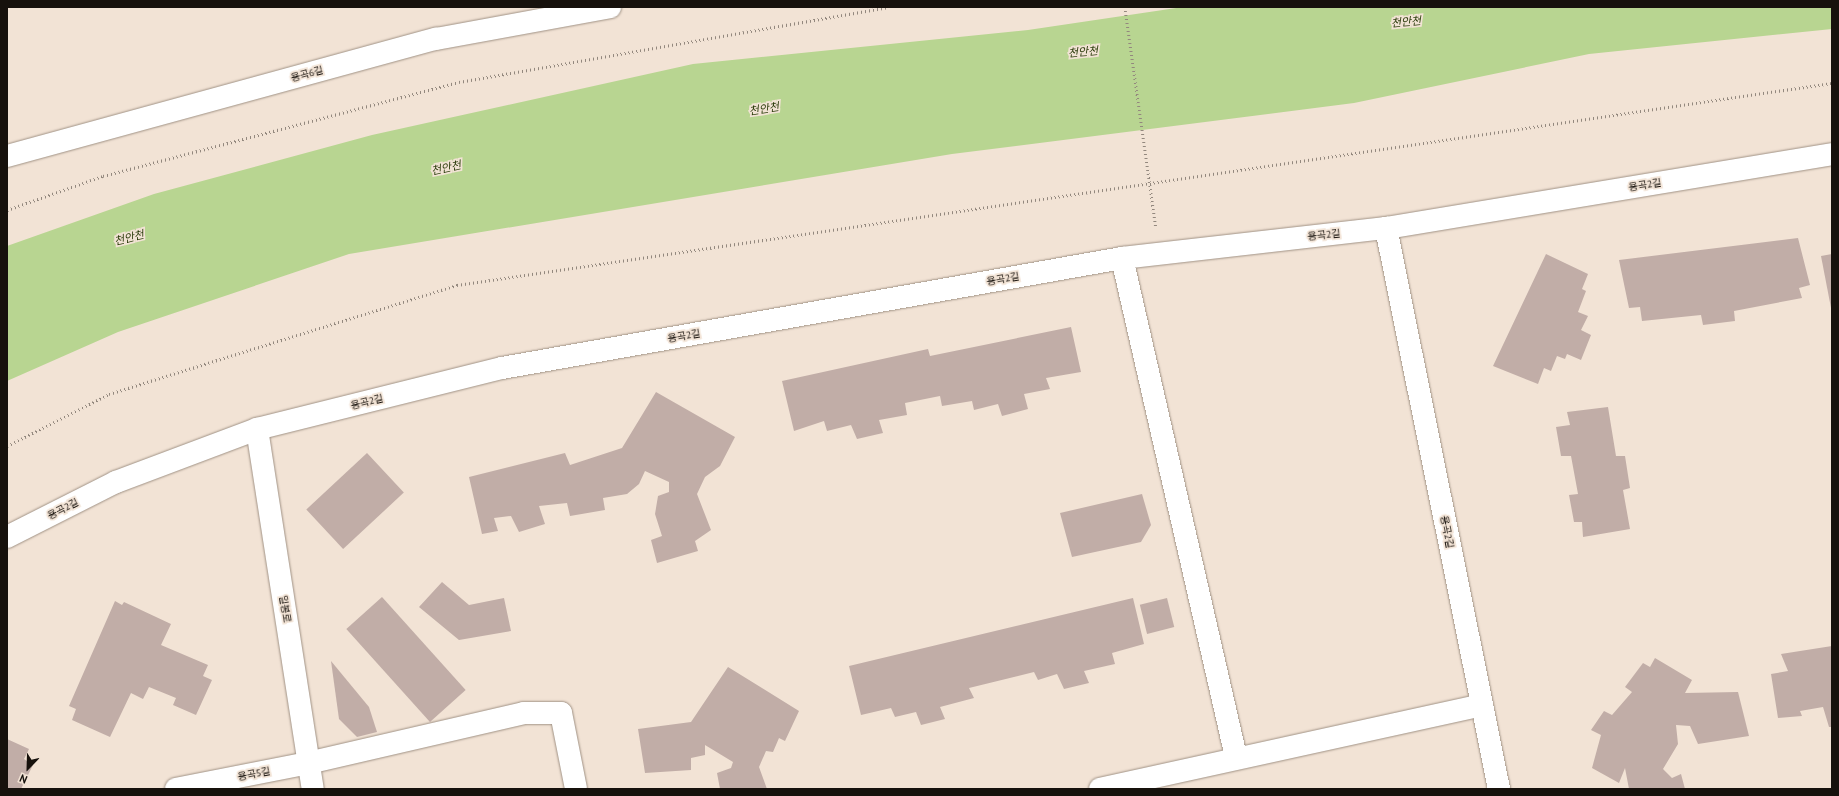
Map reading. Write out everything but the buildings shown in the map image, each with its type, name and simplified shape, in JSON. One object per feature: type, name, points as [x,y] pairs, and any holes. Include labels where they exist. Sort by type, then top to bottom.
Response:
[{"type":"street","name":"용곡6길","points":[[7,156],[436,39],[610,7]]},
{"type":"street","name":"용곡2길","points":[[7,537],[116,482],[258,429],[502,368],[1122,258],[1386,228],[1832,154]]},
{"type":"street","name":"용곡2길","points":[[1386,228],[1499,789]]},
{"type":"street","points":[[1122,258],[1236,758]]},
{"type":"street","name":"일봉로","points":[[258,429],[312,789]]},
{"type":"street","points":[[1100,789],[1482,705]]},
{"type":"street","name":"용곡5길","points":[[176,789],[308,763],[524,713],[561,713],[576,789]]},
{"type":"path","points":[[7,210],[103,176],[459,82],[887,7]]},
{"type":"path","points":[[1125,7],[1160,254]]},
{"type":"path","points":[[7,446],[109,394],[457,286],[1832,83]]},
{"type":"water","name":"천안천","points":[[1183,7],[1832,7],[1832,29],[1589,54],[1354,103],[952,154],[349,254],[118,332],[7,381],[7,246],[154,194],[372,135],[693,64],[1028,30]]}]
